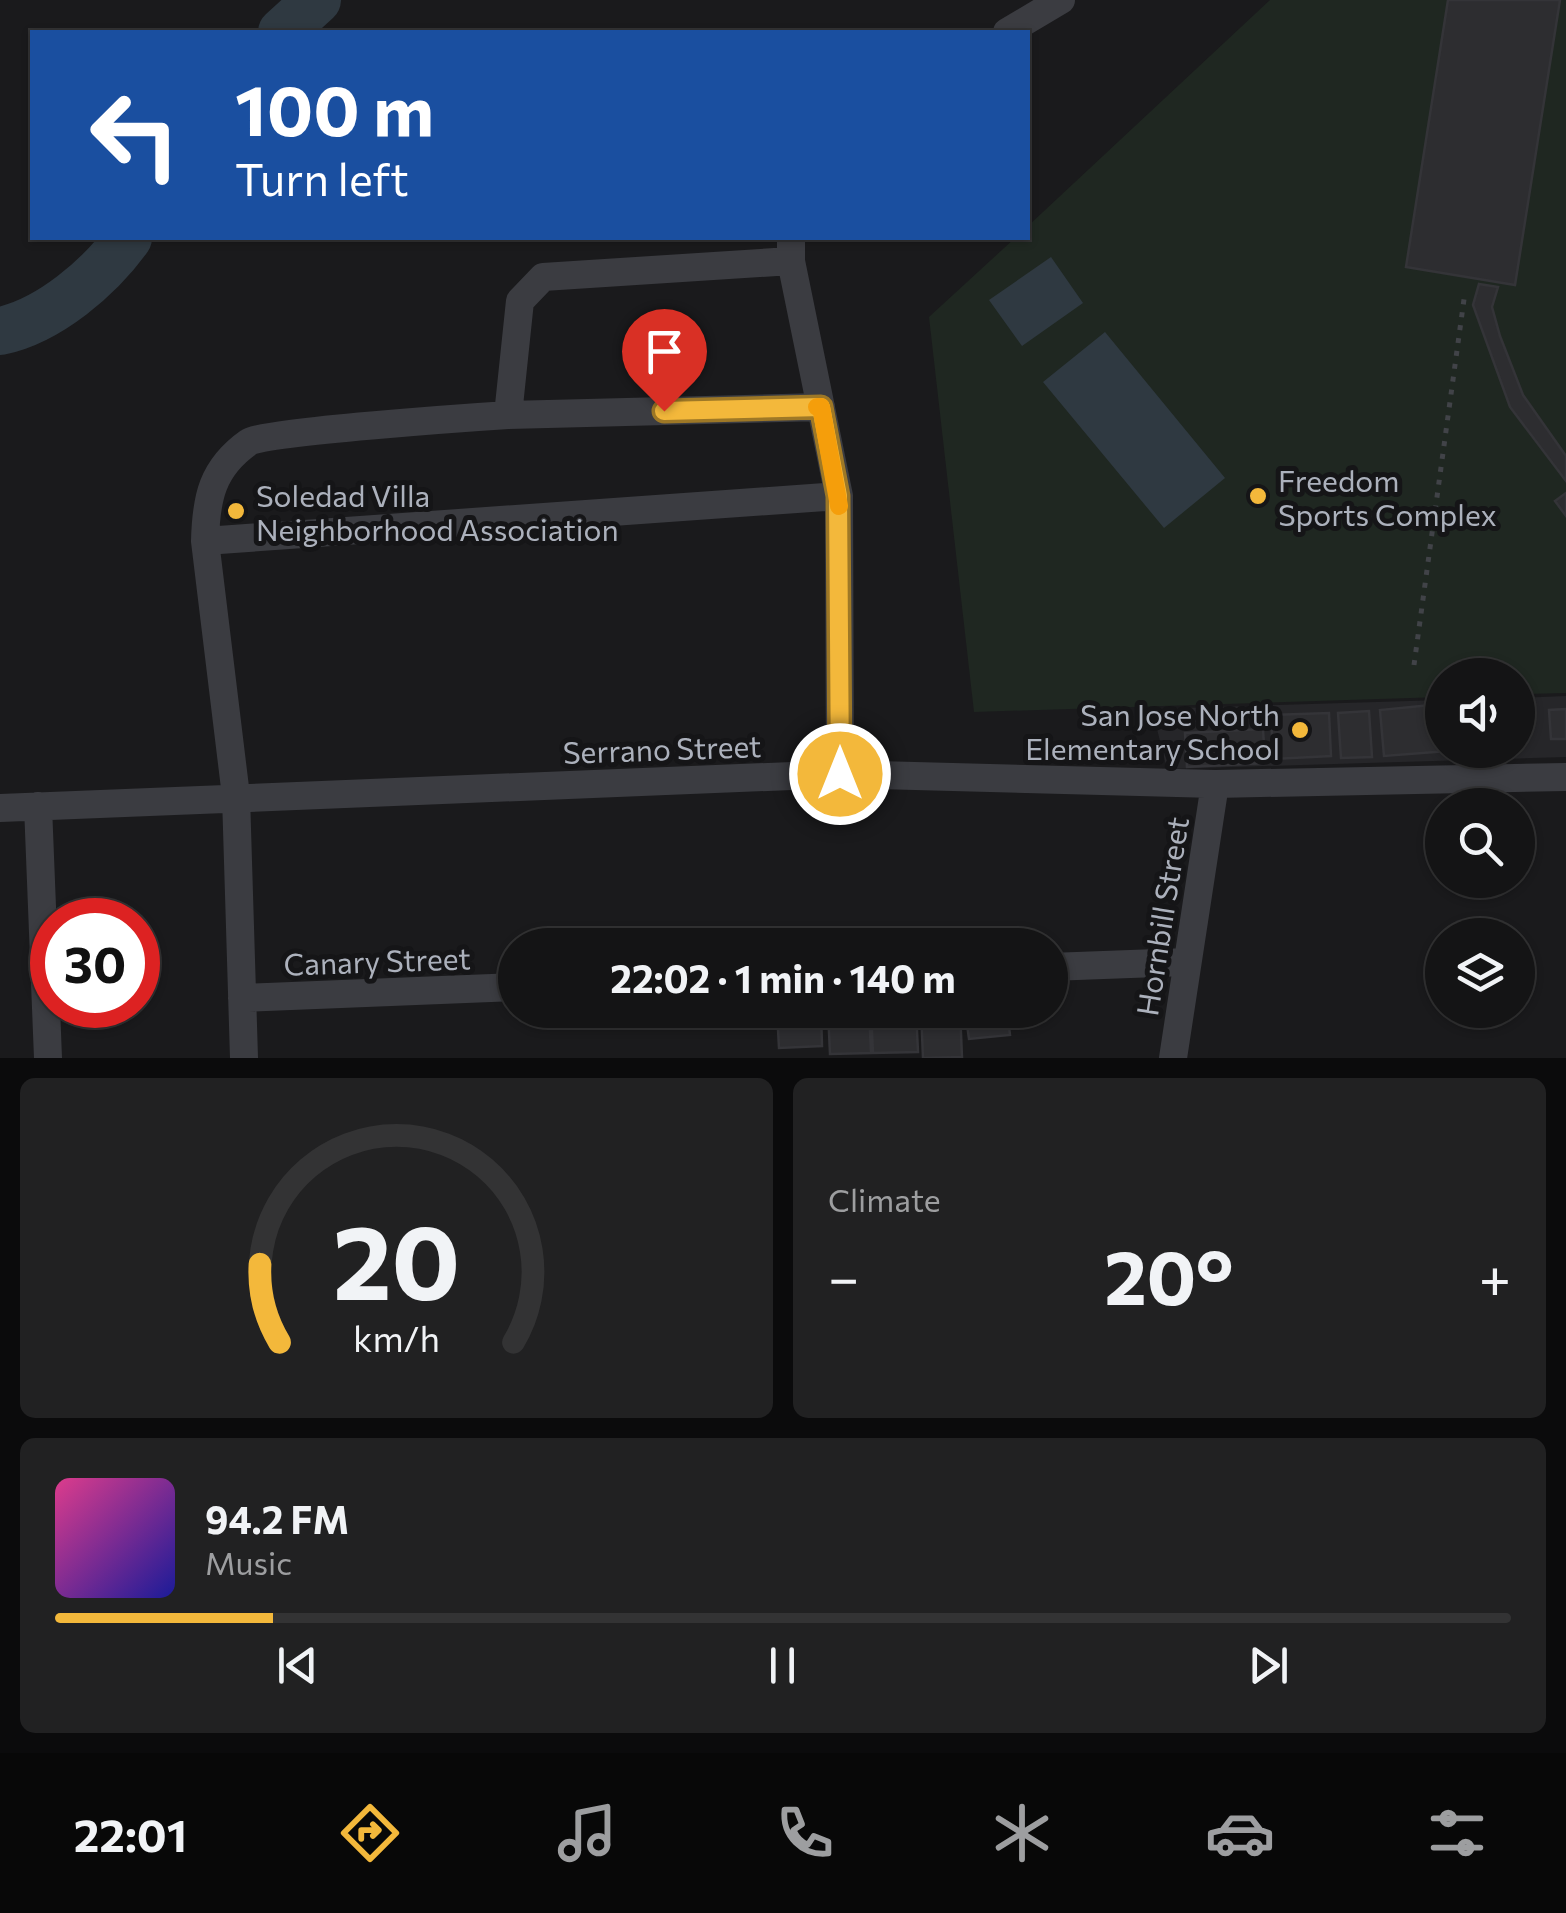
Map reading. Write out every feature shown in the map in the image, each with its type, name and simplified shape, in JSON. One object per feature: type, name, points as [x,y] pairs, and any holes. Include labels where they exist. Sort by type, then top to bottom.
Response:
[{"type":"street","points":[[1010,30],[1061,0]]},
{"type":"street","points":[[508,416],[520,301],[543,277],[791,249],[838,496],[840,774]]},
{"type":"street","points":[[244,1058],[236,796],[205,541],[206,502],[217,472],[252,438],[508,416],[821,407]]},
{"type":"street","points":[[205,541],[838,496]]},
{"type":"street","name":"Serrano Street","points":[[0,808],[840,774],[1214,784],[1566,777]]},
{"type":"street","name":"Hornbill Street","points":[[1173,1058],[1184,962],[1214,784]]},
{"type":"street","points":[[38,806],[48,1058]]},
{"type":"street","points":[[1068,967],[1184,962]]},
{"type":"street","name":"Canary Street","points":[[242,998],[498,989]]},
{"type":"path","points":[[1414,665],[1464,292]]},
{"type":"shaded area","name":"Freedom Sports Complex","points":[[1270,0],[1566,0],[1566,693],[1535,694],[1535,658],[1425,658],[1425,698],[974,712],[929,317],[1013,240],[1030,240],[1030,224]]},
{"type":"shaded area","points":[[1051,257],[1083,303],[1022,346],[989,300]]},
{"type":"shaded area","points":[[1105,332],[1225,478],[1164,528],[1043,382]]},
{"type":"shaded area","name":"San Jose North Elementary School","points":[[1566,696],[1566,757],[1535,758],[1535,697]]},
{"type":"shaded area","name":"San Jose North Elementary School","points":[[1425,701],[1425,761],[1167,769],[1152,709]]},
{"type":"building","points":[[1448,0],[1560,0],[1515,285],[1406,267]]},
{"type":"building","points":[[1479,284],[1498,287],[1492,307],[1500,336],[1523,395],[1566,456],[1566,481],[1510,407],[1473,305]]},
{"type":"building","points":[[1566,493],[1566,516],[1555,501]]},
{"type":"building","points":[[1425,706],[1425,753],[1384,756],[1380,710]]},
{"type":"building","points":[[1566,709],[1566,739],[1551,739],[1549,710]]},
{"type":"building","points":[[1369,711],[1372,757],[1341,758],[1338,713]]},
{"type":"building","points":[[1329,713],[1331,756],[1273,759],[1271,715]]},
{"type":"building","points":[[1263,729],[1265,763],[1187,767],[1185,733]]},
{"type":"building","points":[[778,1028],[822,1028],[822,1046],[779,1048]]},
{"type":"building","points":[[829,1028],[870,1028],[871,1053],[830,1054]]},
{"type":"building","points":[[872,1028],[917,1028],[918,1052],[873,1053]]},
{"type":"building","points":[[922,1028],[961,1028],[962,1057],[923,1058]]},
{"type":"building","points":[[967,1028],[1009,1028],[1010,1035],[969,1039]]},
{"type":"waterway","points":[[284,30],[317,0]]},
{"type":"waterway","points":[[0,331],[37,318],[72,295],[103,268],[126,240]]},
{"type":"slow traffic","points":[[817,407],[821,407],[839,506]]},
{"type":"place","name":"Freedom Sports Complex","points":[[1258,496]]},
{"type":"place","name":"Soledad Villa Neighborhood Association","points":[[236,511]]},
{"type":"place","name":"San Jose North Elementary School","points":[[1300,730]]},
{"type":"route","points":[[664,411],[821,407],[838,496],[840,774]]}]
